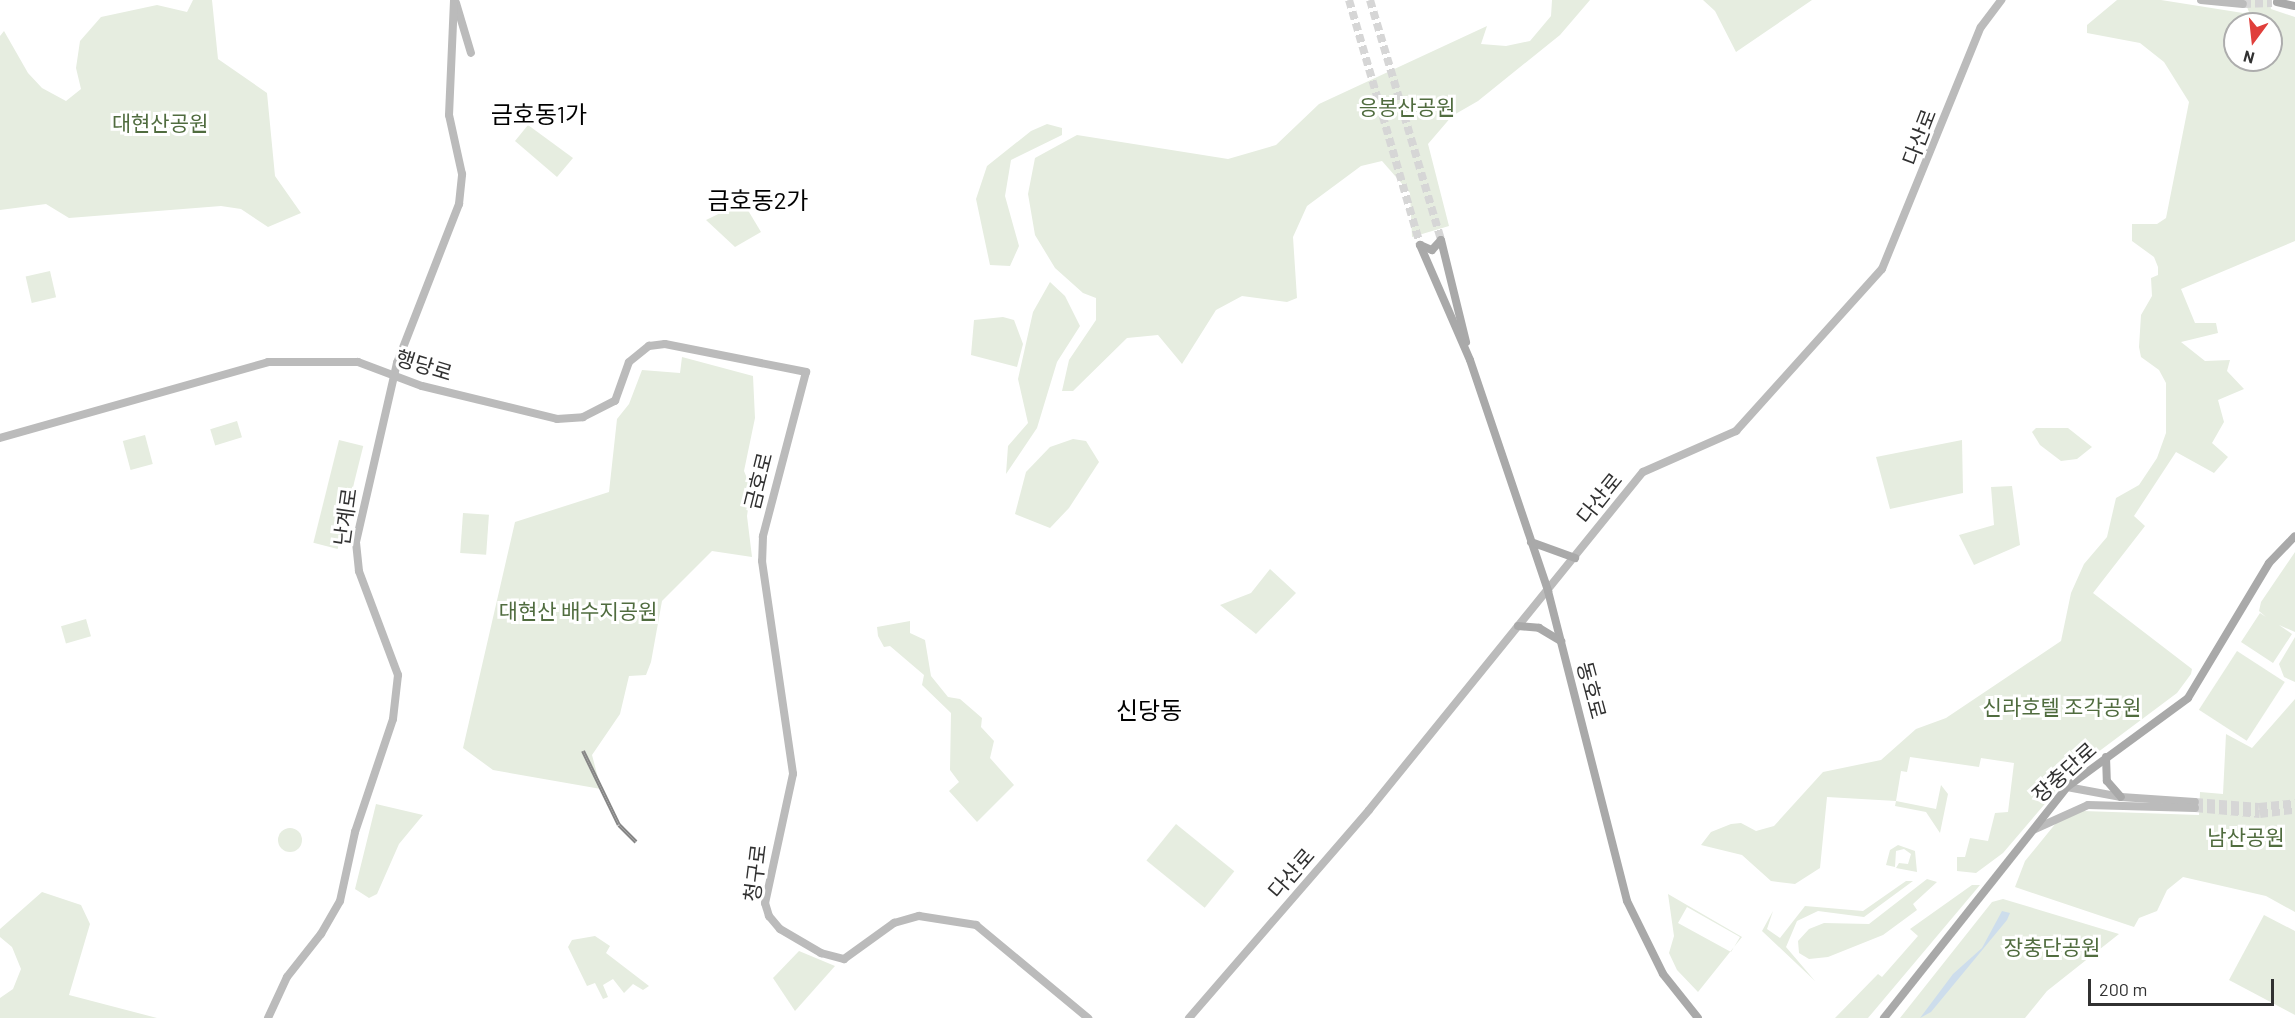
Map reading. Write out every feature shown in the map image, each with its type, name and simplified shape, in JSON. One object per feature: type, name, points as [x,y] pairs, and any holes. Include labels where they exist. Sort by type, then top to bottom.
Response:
[{"type":"main road","name":"난계로","points":[[268,1018],[287,977],[321,934],[339,901],[355,832],[393,719],[398,675],[361,576],[356,542],[394,376],[459,204],[462,174],[449,114],[455,0]]},
{"type":"main road","points":[[455,0],[471,54]]},
{"type":"main road","name":"다산로","points":[[1189,1018],[1369,810],[1643,472],[1736,430],[1760,408],[1882,269],[1981,27],[2001,0]]},
{"type":"main road","points":[[2201,0],[2243,4]]},
{"type":"main road","points":[[2278,2],[2295,4]]},
{"type":"main road","name":"동호로","points":[[1470,360],[1441,240],[1432,250],[1420,245],[1470,360],[1548,591],[1627,901],[1663,974],[1698,1018]]},
{"type":"main road","name":"행당로","points":[[0,438],[268,362],[358,362],[394,376],[557,419],[583,417],[615,401],[629,362],[649,346],[665,344],[806,372]]},
{"type":"main road","name":"금호로","points":[[767,601],[763,536],[806,372]]},
{"type":"main road","name":"장충단로","points":[[1884,1018],[2026,834],[2067,787],[2187,698],[2269,563],[2295,536]]},
{"type":"main road","points":[[1532,542],[1575,558]]},
{"type":"main road","name":"청구로","points":[[767,601],[793,774],[765,903],[769,916],[780,929],[821,953],[844,959],[894,923],[919,916],[976,925],[1088,1018]]},
{"type":"main road","points":[[1518,626],[1539,628],[1561,641]]},
{"type":"main road","points":[[2106,757],[2107,781],[2121,797]]},
{"type":"main road","points":[[2026,834],[2088,805],[2195,805],[2121,797],[2067,787]]},
{"type":"green space","name":"대현산공원","points":[[193,0],[212,0],[218,59],[267,93],[275,176],[301,213],[268,227],[241,209],[221,206],[69,218],[46,204],[0,210],[0,36],[4,31],[28,73],[42,88],[66,101],[81,89],[76,68],[80,41],[101,17],[157,5],[187,12]]},
{"type":"green space","name":"응봉산공원","points":[[1552,0],[1590,0],[1560,35],[1478,101],[1452,116],[1428,144],[1449,226],[1412,237],[1410,193],[1382,161],[1361,166],[1307,206],[1293,237],[1297,298],[1287,302],[1242,296],[1216,310],[1182,364],[1158,335],[1127,338],[1073,391],[1062,391],[1069,360],[1096,320],[1096,298],[1083,293],[1055,268],[1035,235],[1028,194],[1035,158],[1077,135],[1228,159],[1276,145],[1319,104],[1487,26],[1481,44],[1506,46],[1530,41],[1551,16]]},
{"type":"green space","points":[[1703,0],[1812,0],[1736,52],[1715,11]]},
{"type":"green space","name":"신라호텔 조각공원","points":[[2117,0],[2161,0],[2237,12],[2223,12],[2223,72],[2283,72],[2283,13],[2295,17],[2295,241],[2181,289],[2195,323],[2216,323],[2218,333],[2181,342],[2205,361],[2230,360],[2227,371],[2244,389],[2218,400],[2224,422],[2212,443],[2228,457],[2214,473],[2176,452],[2134,516],[2145,526],[2093,593],[2192,669],[2191,674],[2177,693],[2058,782],[2055,792],[2003,853],[1976,873],[1957,871],[1957,857],[1965,857],[1970,838],[1988,841],[1995,813],[2008,812],[2014,763],[1981,758],[1979,767],[1910,757],[1907,772],[1901,771],[1896,801],[1827,797],[1820,868],[1795,884],[1771,881],[1742,855],[1701,845],[1711,832],[1731,824],[1741,823],[1756,831],[1774,826],[1823,772],[1881,760],[1916,729],[1946,718],[2061,641],[2071,593],[2084,564],[2107,537],[2116,498],[2139,485],[2157,458],[2166,433],[2166,383],[2159,370],[2141,357],[2139,347],[2141,315],[2152,296],[2151,278],[2158,275],[2158,267],[2154,257],[2132,241],[2132,224],[2157,224],[2166,218],[2189,102],[2164,62],[2140,43],[2087,33],[2087,25]]},
{"type":"green space","points":[[2244,0],[2270,0],[2271,9],[2280,12],[2249,12]]},
{"type":"green space","points":[[1047,124],[1062,128],[1062,135],[1011,160],[1005,196],[1019,246],[1010,266],[990,265],[976,199],[987,166],[1031,131]]},
{"type":"green space","points":[[528,125],[573,158],[557,177],[515,141]]},
{"type":"green space","points":[[743,202],[761,232],[735,247],[706,220]]},
{"type":"green space","points":[[50,271],[56,297],[32,303],[26,277]]},
{"type":"green space","points":[[1050,282],[1065,296],[1080,326],[1057,362],[1037,428],[1006,474],[1008,446],[1028,423],[1018,379],[1033,312]]},
{"type":"green space","points":[[1003,317],[1014,320],[1023,344],[1017,367],[971,355],[974,320]]},
{"type":"green space","name":"대현산 배수지공원","points":[[682,357],[753,376],[755,418],[744,471],[751,488],[747,516],[752,557],[712,551],[662,601],[651,662],[646,675],[629,676],[620,714],[592,755],[601,789],[493,770],[463,748],[515,522],[609,492],[617,419],[629,404],[642,370],[680,373]]},
{"type":"green space","points":[[237,421],[242,437],[215,445],[210,429]]},
{"type":"green space","points":[[2036,428],[2068,428],[2092,447],[2077,459],[2061,461],[2040,445],[2032,432]]},
{"type":"green space","points":[[145,435],[153,464],[131,470],[123,441]]},
{"type":"green space","points":[[1073,439],[1086,441],[1099,462],[1069,508],[1050,528],[1015,514],[1026,472],[1050,447]]},
{"type":"green space","points":[[339,440],[363,446],[338,549],[313,543]]},
{"type":"green space","points":[[1962,440],[1963,493],[1890,509],[1876,457]]},
{"type":"green space","points":[[2012,486],[2020,545],[1974,565],[1959,535],[1994,525],[1991,487]]},
{"type":"green space","points":[[463,513],[489,515],[486,555],[460,553]]},
{"type":"green space","points":[[2295,552],[2295,632],[2279,625],[2292,634],[2273,663],[2241,642],[2260,613],[2266,617],[2259,611],[2261,602]]},
{"type":"green space","points":[[1270,569],[1296,593],[1256,634],[1220,605],[1251,593]]},
{"type":"green space","points":[[86,619],[91,636],[66,643],[61,626]]},
{"type":"green space","points":[[910,621],[910,633],[925,640],[931,676],[948,697],[960,699],[982,718],[981,727],[994,741],[990,758],[1014,785],[977,822],[949,791],[959,782],[950,770],[951,713],[922,685],[924,675],[890,646],[884,647],[878,636],[877,627]]},
{"type":"green space","points":[[2295,637],[2295,682],[2284,677],[2279,664]]},
{"type":"green space","points":[[2237,651],[2285,682],[2247,741],[2199,710]]},
{"type":"green space","name":"남산공원","points":[[2295,699],[2295,912],[2266,896],[2183,877],[2167,890],[2157,911],[2139,918],[2134,927],[2015,887],[2025,861],[2056,823],[2083,811],[2199,815],[2200,792],[2223,794],[2226,734],[2252,748]]},
{"type":"green space","points":[[1941,785],[1948,794],[1940,833],[1926,812],[1895,806],[1896,801],[1936,809]]},
{"type":"green space","points":[[376,804],[423,815],[399,844],[377,894],[369,898],[355,889]]},
{"type":"green space","points":[[1176,824],[1234,871],[1205,908],[1146,861]]},
{"type":"green space","points":[[290,828],[299,831],[302,840],[299,849],[290,852],[281,849],[278,840],[281,831]]},
{"type":"green space","points":[[1898,845],[1915,851],[1917,872],[1896,868],[1899,863],[1908,864],[1911,854],[1904,849],[1896,851],[1895,867],[1886,865],[1890,850]]},
{"type":"green space","points":[[1927,879],[1937,882],[1913,904],[1917,910],[1883,935],[1828,957],[1809,959],[1799,953],[1798,941],[1809,929],[1824,923],[1869,924]]},
{"type":"green space","points":[[1906,881],[1913,881],[1864,917],[1818,911],[1797,921],[1786,947],[1815,981],[1762,931],[1773,911],[1767,929],[1780,938],[1805,906],[1863,911]]},
{"type":"green space","points":[[1972,885],[1980,885],[1868,1018],[1835,1018],[1878,974],[1882,977],[1918,936],[1910,929]]},
{"type":"green space","points":[[42,892],[81,905],[90,924],[69,995],[157,1018],[0,1018],[0,998],[13,989],[21,969],[12,947],[0,937],[0,929]]},
{"type":"green space","points":[[1668,894],[1742,937],[1734,947],[1740,937],[1687,907],[1678,923],[1730,952],[1698,992],[1677,970],[1669,953],[1674,936]]},
{"type":"green space","name":"장충단공원","points":[[2003,899],[2119,934],[2047,991],[2025,1018],[1900,1018],[1992,902]]},
{"type":"green space","points":[[2264,915],[2295,931],[2295,1015],[2229,980]]},
{"type":"green space","points":[[595,936],[610,946],[606,953],[649,986],[643,990],[633,984],[624,993],[613,979],[603,985],[608,997],[603,999],[595,983],[587,986],[568,947],[572,940]]},
{"type":"green space","points":[[799,951],[835,966],[795,1011],[773,978]]},
{"type":"water","points":[[2002,911],[2010,913],[2007,920],[1931,1012],[1920,1018],[1953,974],[1982,948]]},
{"type":"tunnel","points":[[1349,0],[1420,245]]},
{"type":"tunnel","points":[[1370,0],[1441,240]]},
{"type":"tunnel","points":[[2243,4],[2272,3]]},
{"type":"tunnel","points":[[2195,802],[2259,807],[2295,803]]},
{"type":"tunnel","points":[[2195,808],[2260,814],[2295,810]]},
{"type":"railway","points":[[583,751],[619,825],[636,842]]},
{"type":"district","name":"금호동1가","points":[[539,114]]},
{"type":"district","name":"금호동2가","points":[[758,200]]},
{"type":"district","name":"신당동","points":[[1149,710]]}]
